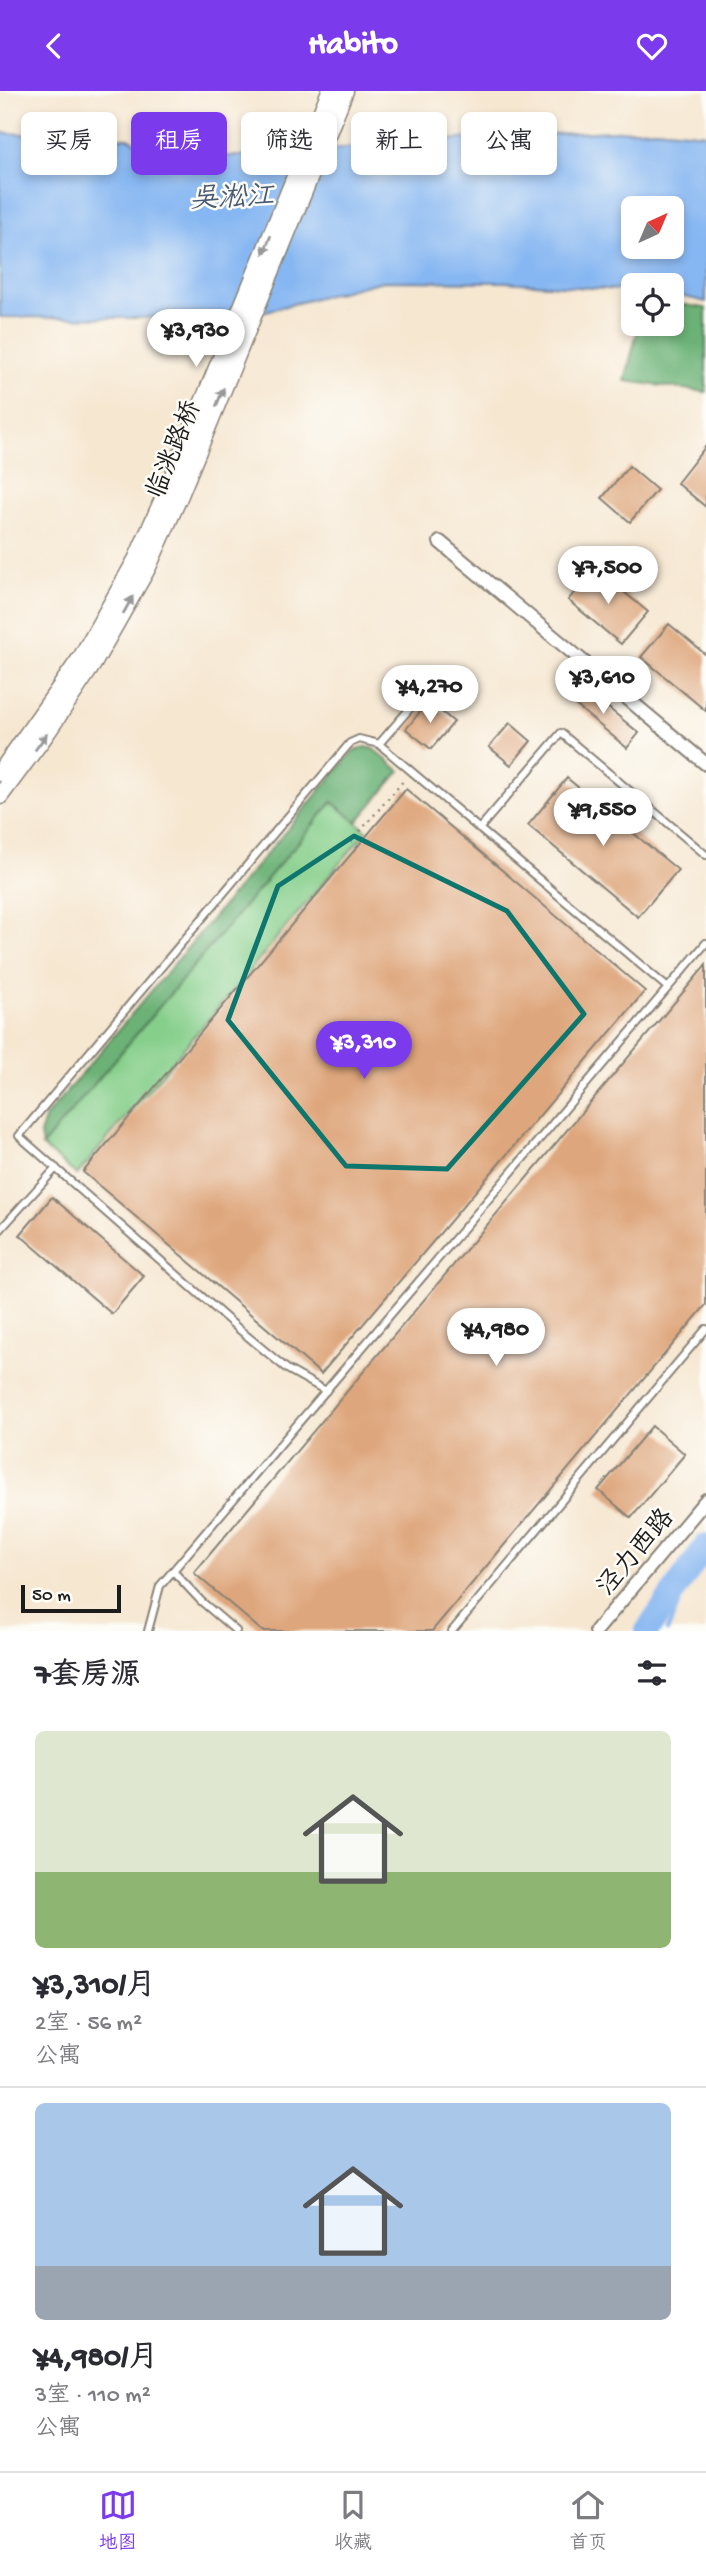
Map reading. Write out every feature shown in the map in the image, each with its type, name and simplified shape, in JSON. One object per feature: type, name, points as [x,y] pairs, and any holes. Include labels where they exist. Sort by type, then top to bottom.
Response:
[{"type":"main road","name":"临洮路桥","points":[[87,660],[152,525],[330,91]]},
{"type":"main road","name":"临洮路桥","points":[[87,660],[132,598],[165,530],[345,91]]},
{"type":"main road","points":[[0,773],[87,660]]},
{"type":"main road","points":[[0,796],[52,725],[87,660]]},
{"type":"street","points":[[440,543],[706,764]]},
{"type":"street","name":"泾力西路","points":[[596,1631],[706,1500]]},
{"type":"lane","points":[[379,744],[425,691]]},
{"type":"lane","points":[[479,829],[561,733],[706,855]]},
{"type":"lane","points":[[326,1391],[287,1369],[192,1290],[19,1136],[350,743],[359,739],[379,744],[668,988]]},
{"type":"lane","points":[[148,1631],[160,1586],[706,943]]},
{"type":"lane","points":[[0,1230],[56,1168]]},
{"type":"lane","points":[[452,1631],[706,1329]]},
{"type":"lane","points":[[173,1571],[201,1601],[236,1631]]},
{"type":"path","points":[[351,842],[411,772]]},
{"type":"highlighted area","points":[[354,836],[507,911],[584,1014],[447,1169],[346,1166],[228,1020],[278,886]]},
{"type":"green space","points":[[684,305],[706,308],[706,392],[625,381],[636,336],[684,336]]},
{"type":"green space","points":[[372,748],[400,771],[357,822],[332,802],[42,1146],[40,1134],[46,1116],[354,750]]},
{"type":"green space","points":[[333,801],[367,831],[77,1175],[42,1146]]},
{"type":"water","name":"吴淞江","points":[[656,129],[706,134],[706,302],[684,297],[684,273],[621,273],[621,290],[505,282],[383,281],[262,312],[138,318],[0,317],[0,133],[21,134],[21,175],[117,175],[117,138],[131,139],[131,175],[227,175],[227,156],[241,156],[241,175],[337,175],[337,148],[351,147],[351,175],[447,175],[447,140],[461,139],[461,175],[557,175],[557,134]]},
{"type":"building","points":[[706,446],[706,507],[677,483]]},
{"type":"building","points":[[629,466],[657,490],[630,522],[602,498]]},
{"type":"building","points":[[595,568],[648,612],[621,644],[568,600]]},
{"type":"building","points":[[669,624],[706,655],[706,711],[641,657]]},
{"type":"building","points":[[579,684],[639,733],[627,748],[567,698]]},
{"type":"building","points":[[429,701],[454,722],[431,749],[406,729]]},
{"type":"building","points":[[510,723],[531,741],[511,765],[489,747]]},
{"type":"building","points":[[567,778],[678,870],[638,917],[528,825]]},
{"type":"building","points":[[406,789],[645,991],[321,1374],[83,1172]]},
{"type":"building","points":[[706,965],[706,1305],[432,1631],[262,1631],[194,1573]]},
{"type":"building","points":[[52,1197],[144,1276],[112,1314],[20,1235]]},
{"type":"building","points":[[652,1426],[685,1454],[631,1518],[598,1490]]},
{"type":"waterway","points":[[647,1631],[706,1545]]},
{"type":"waterway","points":[[667,1631],[702,1548]]}]
